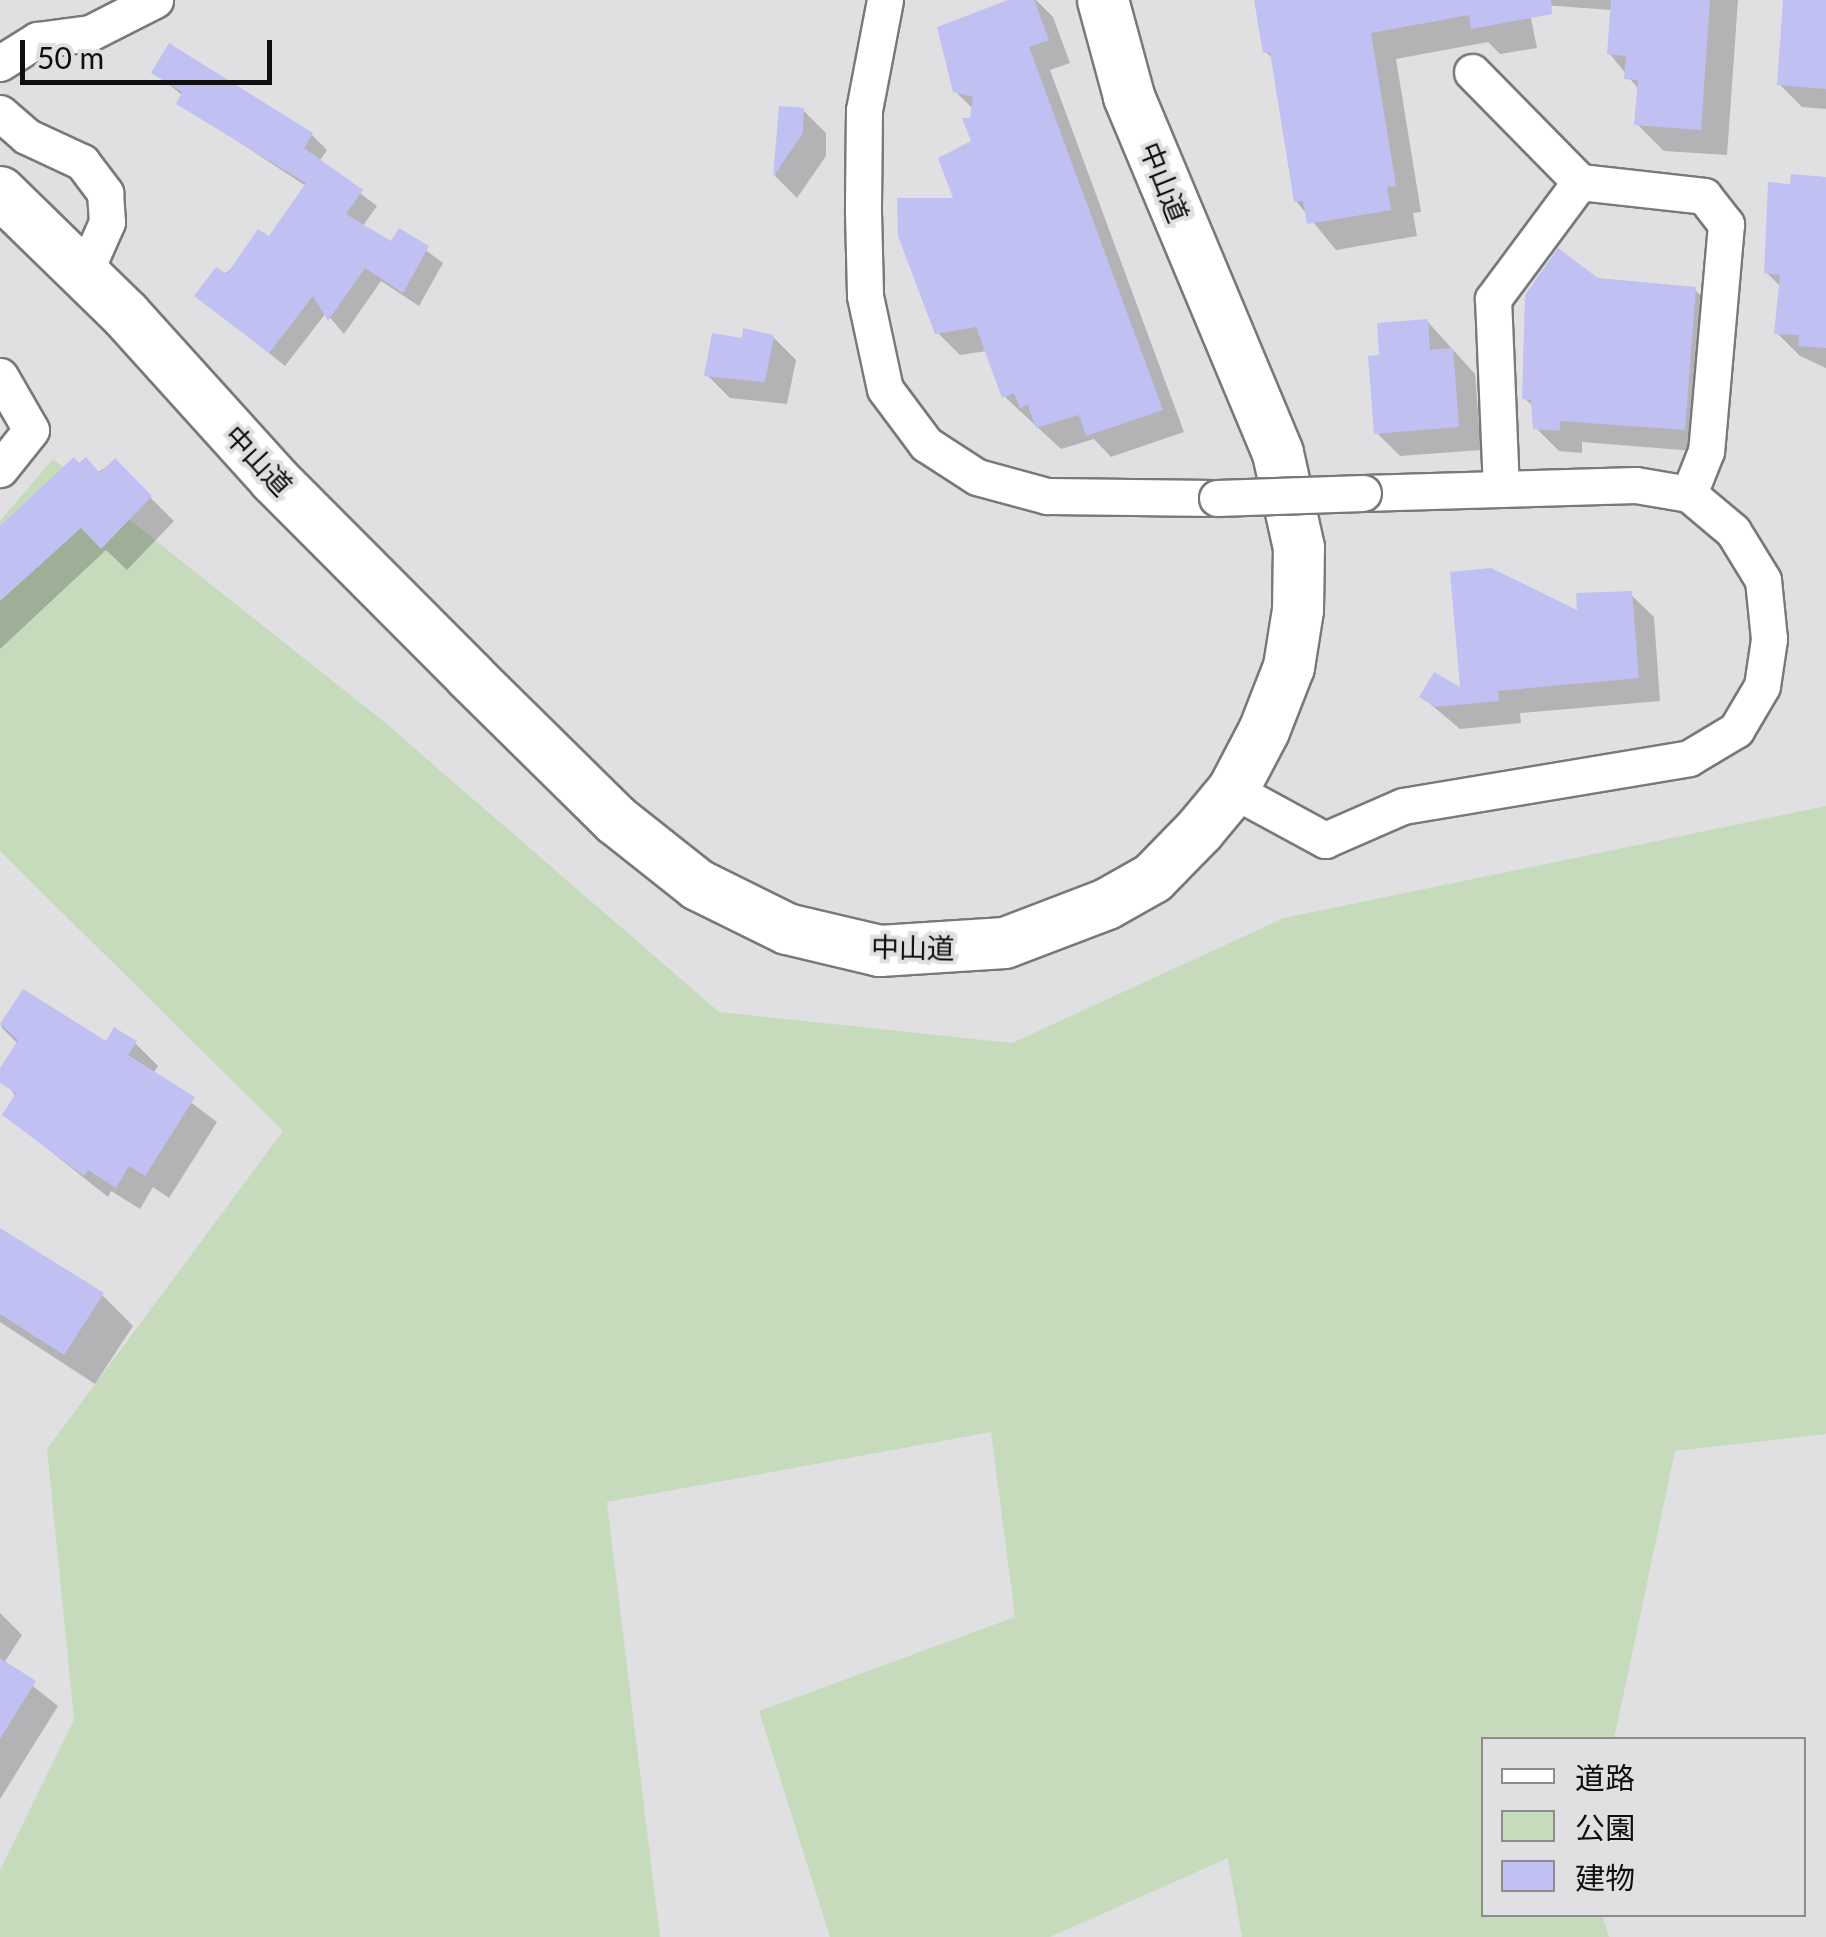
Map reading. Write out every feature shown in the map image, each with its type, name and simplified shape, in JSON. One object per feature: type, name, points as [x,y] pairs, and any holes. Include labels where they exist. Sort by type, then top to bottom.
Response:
[{"type":"highway","name":"中山道","points":[[0,192],[84,274],[274,479],[616,820],[698,886],[772,922],[880,951],[1005,943],[1108,904],[1152,878],[1233,790],[1289,667],[1298,610],[1294,510],[1278,453],[1130,96],[1103,0]]},
{"type":"street","points":[[0,64],[37,40],[90,32],[155,0]]},
{"type":"street","points":[[885,0],[864,110],[866,296],[884,389],[926,444],[977,477],[1047,496],[1217,498],[1636,485],[1688,494],[1732,531],[1763,580],[1769,639],[1762,686],[1736,730],[1689,758],[1403,806],[1326,840],[1233,790]]},
{"type":"street","points":[[1472,72],[1580,182],[1704,196],[1726,224],[1706,451],[1688,494]]},
{"type":"street","points":[[0,113],[26,136],[82,162],[105,193],[107,222],[84,274]]},
{"type":"street","points":[[1502,489],[1493,299],[1580,182]]},
{"type":"street","points":[[0,376],[31,430],[0,469]]},
{"type":"green space","points":[[53,459],[383,721],[719,1012],[1012,1043],[1284,918],[1826,806],[1826,1434],[1675,1451],[1614,1737],[1481,1737],[1481,1917],[1603,1917],[1609,1937],[1242,1937],[1228,1858],[1050,1937],[830,1937],[759,1711],[1015,1617],[991,1432],[607,1502],[660,1937],[0,1937],[0,1870],[74,1720],[47,1449],[283,1131],[0,851],[0,521]]},
{"type":"building","points":[[1008,0],[1034,0],[1049,40],[1029,47],[1163,410],[1086,436],[1079,415],[1036,428],[1028,405],[1020,408],[1014,393],[1002,398],[976,327],[935,334],[898,236],[897,198],[953,198],[938,158],[971,141],[962,118],[970,118],[973,97],[953,92],[937,27]]},
{"type":"building","points":[[1254,0],[1551,0],[1552,14],[1471,29],[1469,15],[1371,33],[1396,186],[1387,187],[1391,210],[1307,224],[1303,201],[1294,202],[1270,52],[1263,53]]},
{"type":"building","points":[[1611,0],[1710,0],[1701,130],[1634,125],[1638,80],[1624,79],[1626,56],[1607,54]]},
{"type":"building","points":[[1783,0],[1826,0],[1826,89],[1777,85]]},
{"type":"building","points":[[169,43],[313,133],[304,148],[363,190],[346,214],[391,241],[399,228],[429,246],[403,293],[365,268],[328,321],[313,296],[269,353],[194,296],[216,267],[227,274],[258,229],[269,236],[306,183],[176,104],[182,92],[151,73]]},
{"type":"building","points":[[779,106],[804,108],[803,133],[773,177]]},
{"type":"building","points":[[1791,174],[1826,177],[1826,348],[1798,346],[1799,335],[1774,334],[1780,275],[1764,273],[1768,182],[1790,184]]},
{"type":"building","points":[[1558,248],[1598,278],[1696,287],[1685,430],[1560,421],[1560,431],[1533,429],[1531,400],[1522,399],[1525,295]]},
{"type":"building","points":[[1428,319],[1430,350],[1453,348],[1459,427],[1374,434],[1368,356],[1379,355],[1377,323]]},
{"type":"building","points":[[743,328],[774,335],[765,382],[704,376],[712,333],[742,338]]},
{"type":"building","points":[[74,457],[79,463],[86,457],[100,473],[115,458],[152,496],[101,549],[81,528],[0,601],[0,526]]},
{"type":"building","points":[[1491,568],[1577,610],[1576,593],[1632,591],[1639,678],[1498,691],[1499,701],[1435,707],[1419,697],[1434,672],[1460,687],[1450,572]]},
{"type":"building","points":[[23,989],[106,1041],[114,1027],[137,1041],[128,1055],[195,1097],[145,1176],[129,1166],[116,1188],[88,1170],[84,1176],[2,1115],[16,1093],[0,1083],[0,1068],[18,1040],[0,1024]]},
{"type":"building","points":[[0,1228],[104,1293],[64,1355],[0,1314]]},
{"type":"building","points":[[0,1658],[36,1681],[0,1739]]}]
